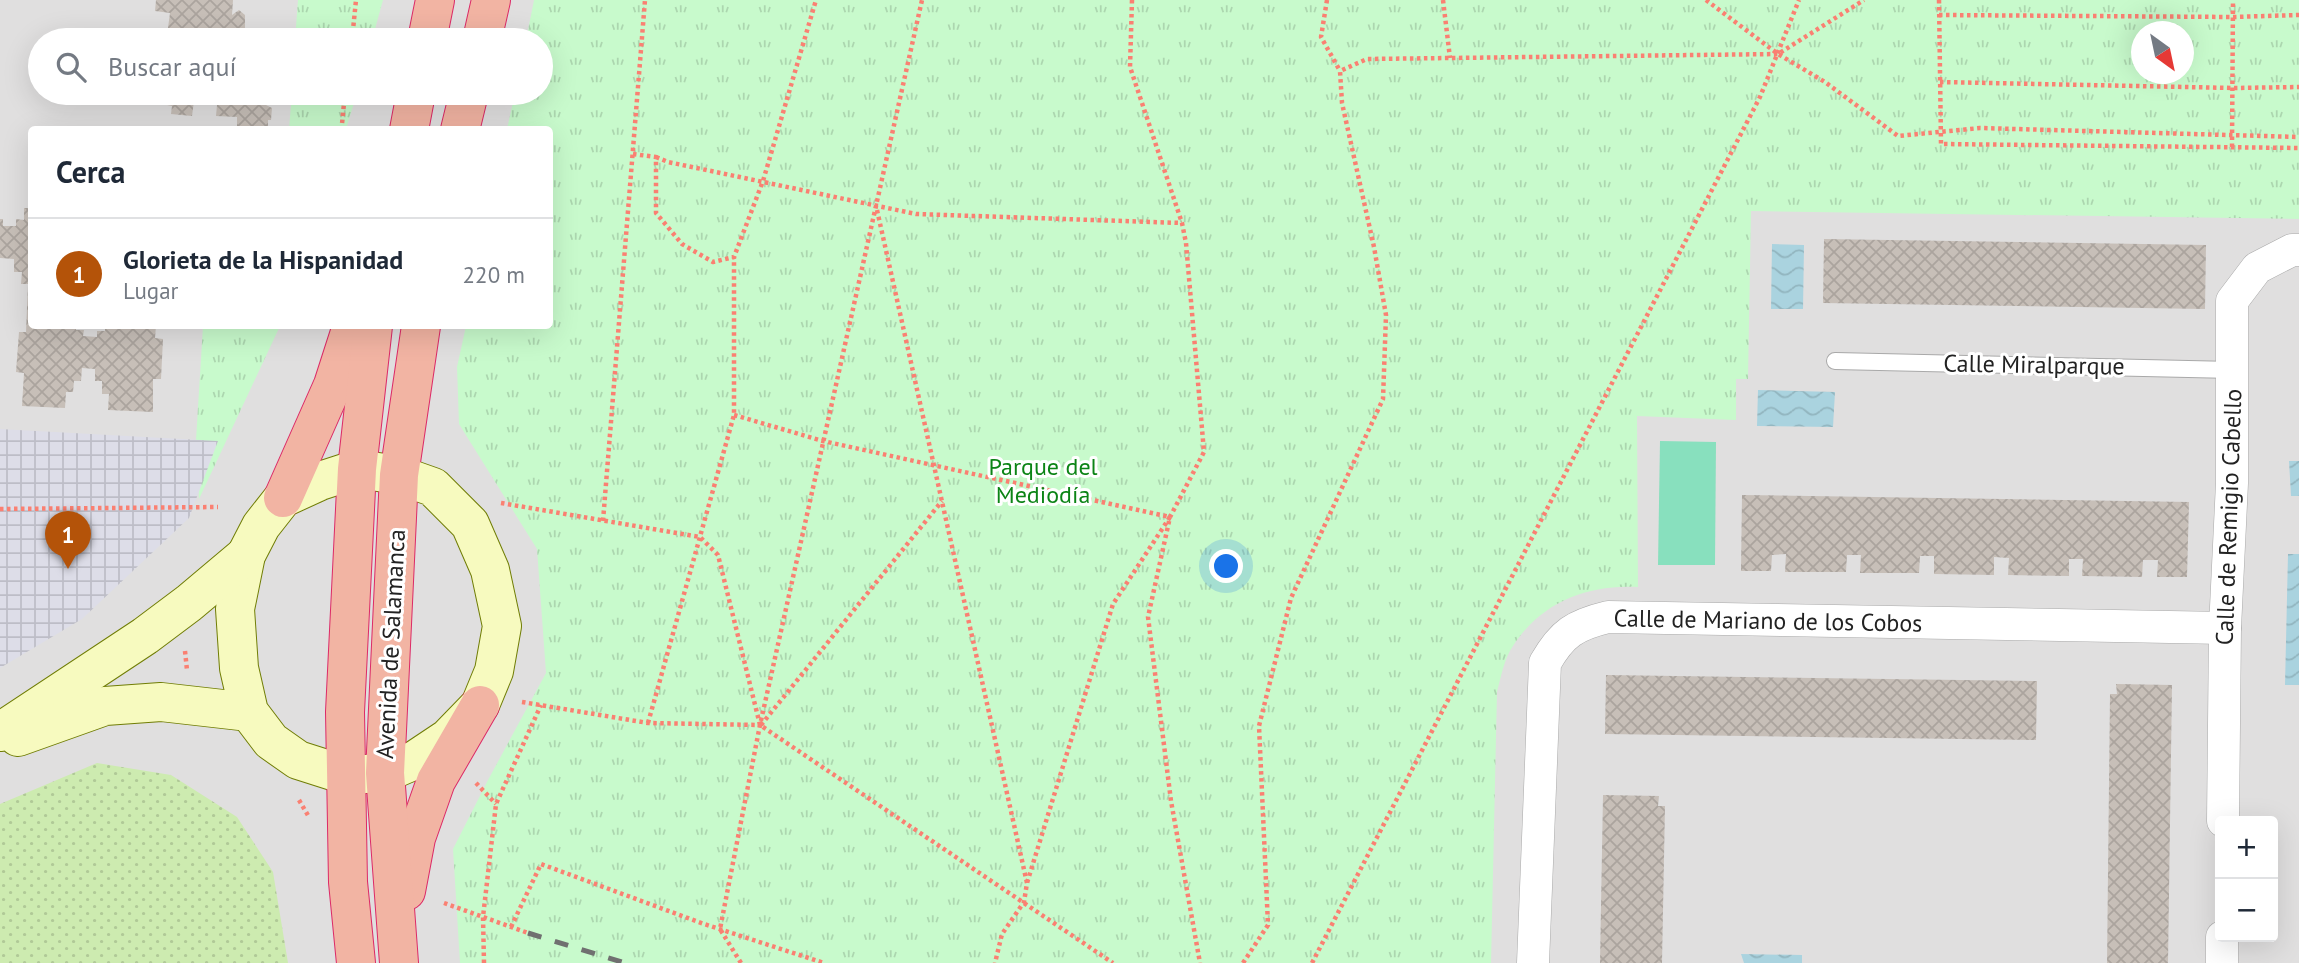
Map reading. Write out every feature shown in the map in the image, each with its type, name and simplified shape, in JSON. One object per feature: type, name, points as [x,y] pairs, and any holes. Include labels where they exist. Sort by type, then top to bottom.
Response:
[{"type":"highway","points":[[429,28],[435,0]]},
{"type":"highway","points":[[485,28],[491,0]]},
{"type":"highway","points":[[410,126],[414,105]]},
{"type":"highway","points":[[461,126],[466,105]]},
{"type":"highway","points":[[284,498],[328,397],[351,329]]},
{"type":"highway","name":"Avenida de Salamanca","points":[[356,963],[348,882],[345,712],[357,469],[373,329]]},
{"type":"highway","name":"Avenida de Salamanca","points":[[398,945],[385,773],[399,475],[421,329]]},
{"type":"highway","points":[[398,945],[416,838],[436,781],[480,705]]},
{"type":"main road","points":[[357,469],[399,475],[433,487],[470,524],[490,570],[502,626],[494,671],[480,705],[448,738],[415,760],[385,773],[345,775],[299,760],[271,741],[249,712],[239,668],[235,609],[246,555],[261,526],[284,498],[320,481],[357,469]]},
{"type":"main road","points":[[0,732],[173,615],[246,555]]},
{"type":"main road","points":[[0,743],[105,706],[160,702],[249,712]]},
{"type":"street","name":"Calle de Remigio Cabello","points":[[2223,816],[2225,628],[2232,483],[2232,301],[2257,268],[2292,250],[2299,250]]},
{"type":"street","name":"Calle de Mariano de los Cobos","points":[[1533,963],[1545,663],[1556,643],[1582,624],[1608,617],[2225,628]]},
{"type":"street","points":[[2222,942],[2222,963]]},
{"type":"lane","name":"Calle Miralparque","points":[[1835,361],[2233,370]]},
{"type":"path","points":[[353,28],[356,0]]},
{"type":"path","points":[[603,521],[645,0]]},
{"type":"path","points":[[648,723],[734,415],[734,257],[763,181],[816,0]]},
{"type":"path","points":[[741,963],[720,929],[760,725],[922,0]]},
{"type":"path","points":[[995,963],[1002,934],[1024,902],[1027,883],[1113,604],[1170,517],[1204,452],[1186,243],[1182,223],[1130,66],[1132,0]]},
{"type":"path","points":[[1243,963],[1268,925],[1259,726],[1262,713],[1291,598],[1383,399],[1385,315],[1374,247],[1342,103],[1340,71],[1321,37],[1327,0]]},
{"type":"path","points":[[1443,0],[1450,58]]},
{"type":"path","points":[[1706,0],[1778,54],[1825,82],[1898,136],[1980,128],[2299,137]]},
{"type":"path","points":[[1312,963],[1760,97],[1800,0]]},
{"type":"path","points":[[1340,71],[1367,59],[1778,54],[1864,0]]},
{"type":"path","points":[[1939,0],[1941,144],[2299,148]]},
{"type":"path","points":[[2232,146],[2233,0]]},
{"type":"path","points":[[1939,15],[2299,15]]},
{"type":"path","points":[[1940,82],[2299,87]]},
{"type":"path","points":[[342,126],[344,105]]},
{"type":"path","points":[[632,154],[916,214],[1182,223]]},
{"type":"path","points":[[656,157],[656,213],[682,244],[713,262],[734,257]]},
{"type":"path","points":[[876,206],[1027,883]]},
{"type":"path","points":[[734,415],[823,442],[1170,517]]},
{"type":"path","points":[[760,725],[942,501]]},
{"type":"path","points":[[499,503],[700,537],[719,555],[760,725]]},
{"type":"path","points":[[0,509],[218,507]]},
{"type":"path","points":[[1170,517],[1148,617],[1171,801],[1200,963]]},
{"type":"path","points":[[173,615],[183,637],[190,704]]},
{"type":"path","points":[[522,702],[648,723],[760,725],[1113,963]]},
{"type":"path","points":[[484,963],[483,916],[496,804],[541,705]]},
{"type":"path","points":[[473,780],[496,804]]},
{"type":"path","points":[[292,792],[313,824]]},
{"type":"path","points":[[511,927],[541,864],[720,929],[824,963]]},
{"type":"path","points":[[444,903],[528,933]]},
{"type":"shaded area","points":[[0,0],[2299,0],[2299,963],[0,963]]},
{"type":"shaded area","points":[[0,429],[218,441],[189,518],[82,619],[0,668]]},
{"type":"green space","points":[[298,0],[383,0],[375,28],[296,28]]},
{"type":"green space","name":"Parque del Mediodía","points":[[534,0],[2299,0],[2299,219],[1751,211],[1748,379],[1736,379],[1736,420],[1637,416],[1638,587],[1601,589],[1567,599],[1552,607],[1524,631],[1505,662],[1497,692],[1491,963],[460,963],[453,849],[546,673],[537,549],[459,424],[457,367],[465,329],[553,329],[553,126],[508,126],[512,105],[553,105],[553,28],[528,28]]},
{"type":"green space","points":[[291,105],[353,105],[347,126],[289,126]]},
{"type":"green space","points":[[203,329],[279,329],[199,499],[196,440]]},
{"type":"green space","points":[[1660,441],[1716,442],[1715,565],[1658,565]]},
{"type":"green space","points":[[97,763],[171,775],[237,817],[273,872],[288,963],[0,963],[0,804]]},
{"type":"water","points":[[1772,244],[1804,245],[1803,309],[1771,309]]},
{"type":"water","points":[[1758,390],[1835,392],[1833,427],[1757,426]]},
{"type":"water","points":[[2289,461],[2299,461],[2299,496],[2291,496]]},
{"type":"water","points":[[2288,554],[2299,554],[2299,685],[2285,685]]},
{"type":"water","points":[[1741,954],[1802,955],[1802,963],[1744,963]]},
{"type":"building","points":[[156,0],[233,0],[232,15],[239,10],[245,15],[245,28],[168,28],[170,13],[155,11]]},
{"type":"building","points":[[167,105],[193,105],[192,116],[171,114],[172,106]]},
{"type":"building","points":[[217,105],[266,105],[272,108],[268,126],[237,126],[237,117],[216,116]]},
{"type":"building","points":[[24,208],[28,208],[28,284],[21,284],[22,272],[14,272],[14,259],[0,258],[0,219],[3,219],[3,226],[16,226],[16,219],[24,220]]},
{"type":"building","points":[[1824,239],[2206,245],[2205,309],[1823,303]]},
{"type":"building","points":[[28,284],[28,329],[76,329],[84,330],[83,336],[97,337],[97,331],[105,329],[156,329],[155,338],[163,339],[161,379],[153,379],[153,412],[108,410],[109,394],[102,394],[102,381],[95,381],[95,369],[82,368],[81,381],[74,381],[73,392],[66,392],[65,408],[22,406],[24,373],[16,372],[19,332],[26,332]]},
{"type":"building","points":[[1742,495],[2189,502],[2187,577],[2157,577],[2158,560],[2143,560],[2142,577],[2082,576],[2083,559],[2069,559],[2069,576],[2008,575],[2009,558],[1994,557],[1994,575],[1934,574],[1934,556],[1920,556],[1919,573],[1860,573],[1861,555],[1847,555],[1846,572],[1785,572],[1786,554],[1772,555],[1771,571],[1741,571]]},
{"type":"building","points":[[1606,675],[2037,681],[2036,740],[1605,734]]},
{"type":"building","points":[[2116,684],[2172,685],[2168,963],[2107,963],[2110,694],[2117,694]]},
{"type":"building","points":[[1603,795],[1659,796],[1658,806],[1665,806],[1662,963],[1600,963]]},
{"type":"railway","points":[[528,933],[625,963]]},
{"type":"place","name":"Glorieta de la Hispanidad","points":[[68,569]]}]
